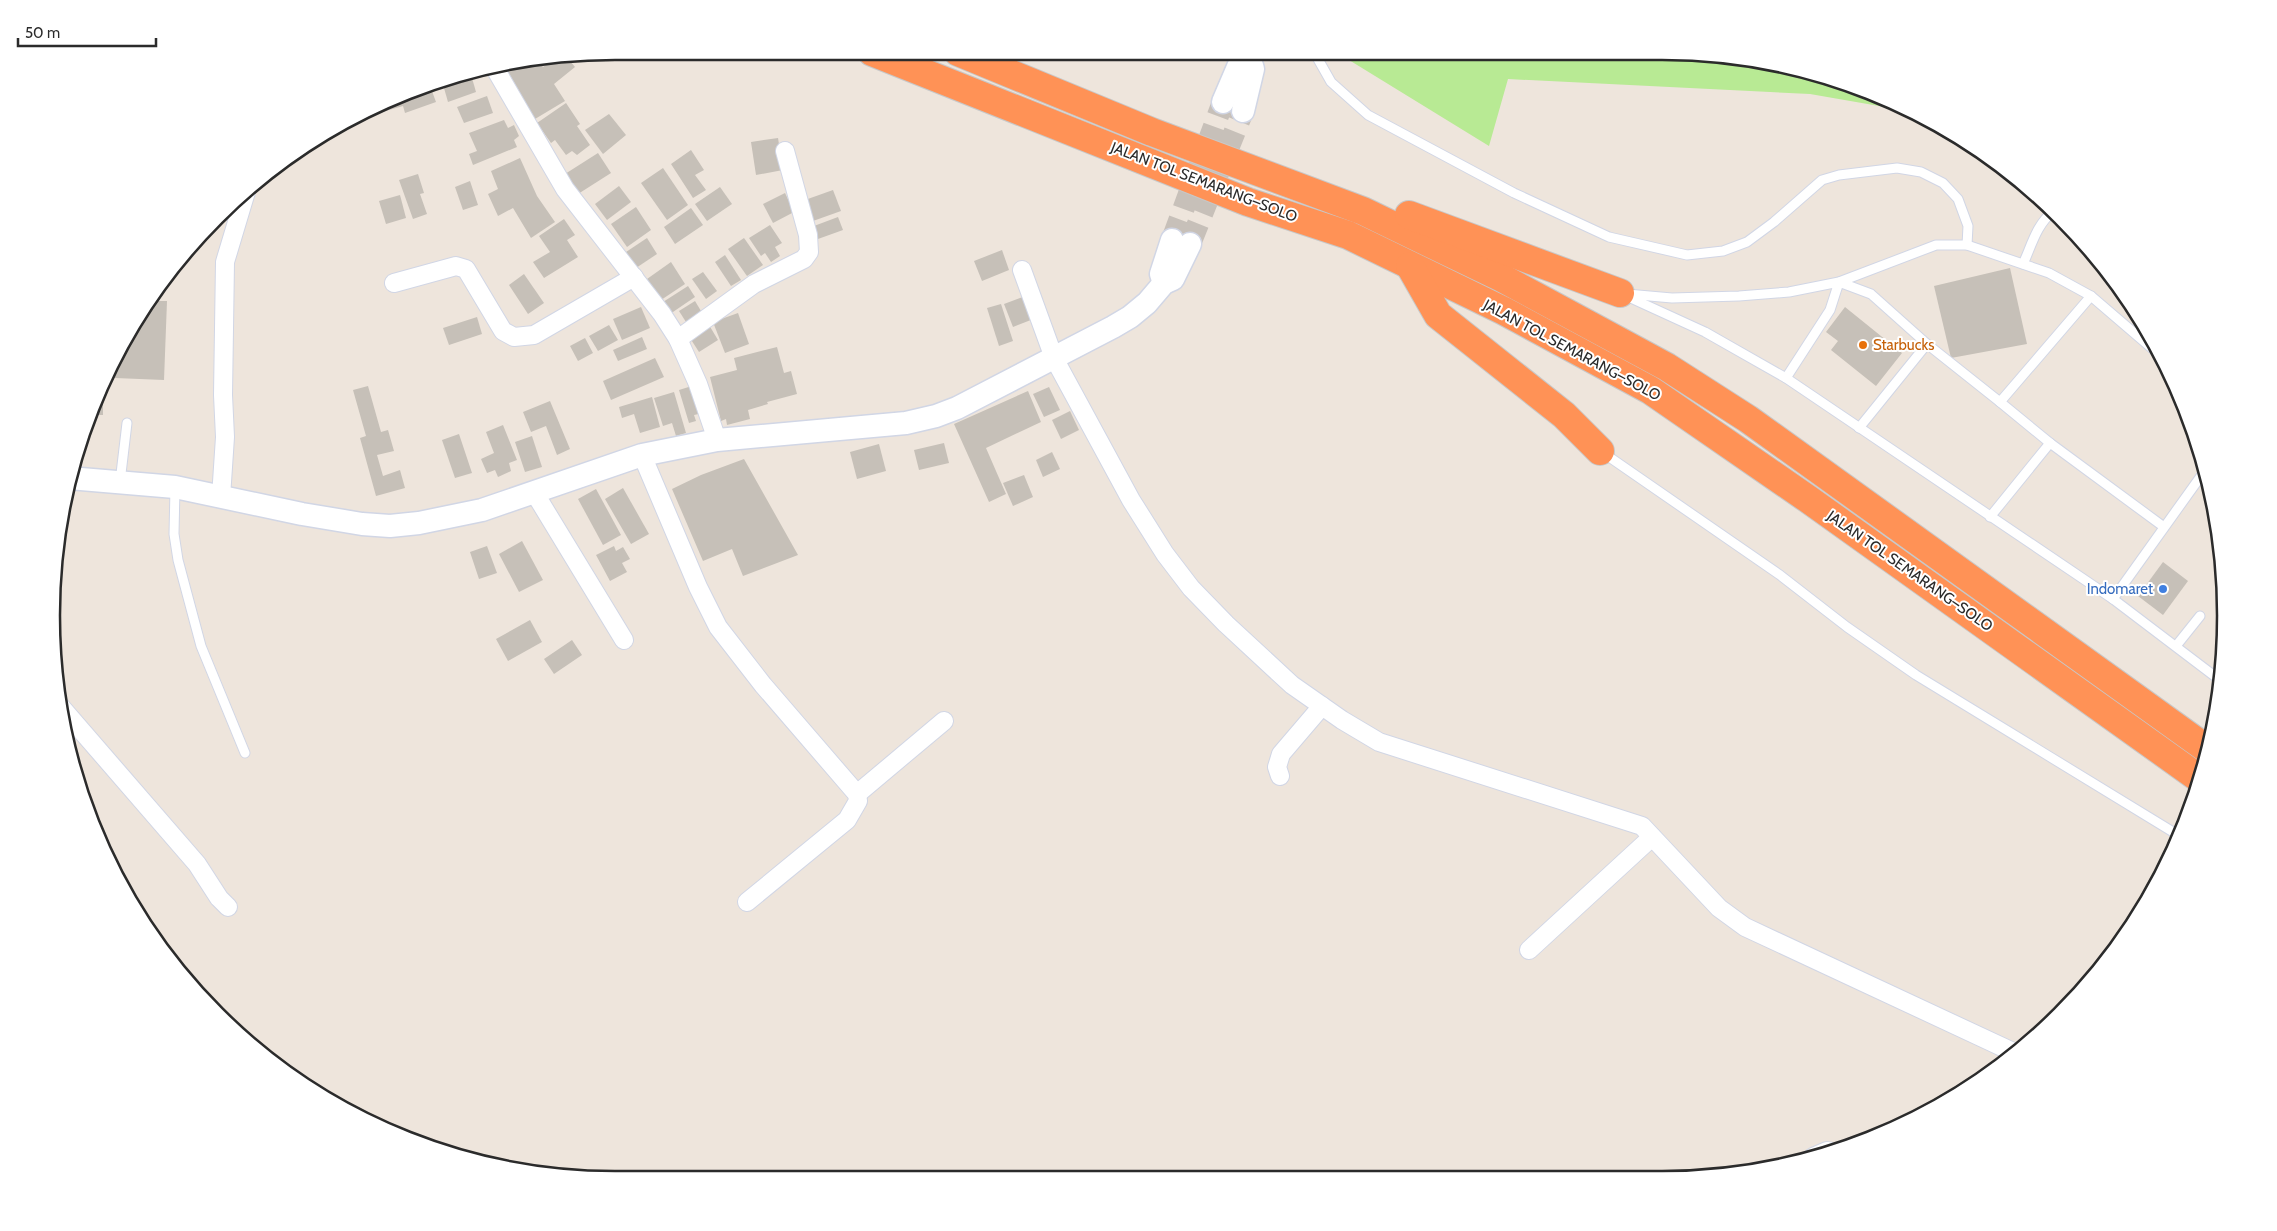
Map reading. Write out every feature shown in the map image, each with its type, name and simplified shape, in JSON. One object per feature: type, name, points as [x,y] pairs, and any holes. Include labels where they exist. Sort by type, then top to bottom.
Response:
[{"type":"highway","name":"JALAN TOL SEMARANG–SOLO","points":[[892,60],[1248,202],[1348,235],[1504,311],[1650,390],[1808,499],[2194,774]]},
{"type":"highway","name":"JALAN TOL SEMARANG–SOLO","points":[[977,60],[1152,132],[1363,211],[1502,278],[1667,367],[1748,419],[2201,745]]},
{"type":"highway","points":[[1290,183],[1361,197],[1620,293]]},
{"type":"highway","points":[[1410,266],[1438,315],[1564,415],[1600,451]]},
{"type":"street","points":[[1233,107],[1238,66],[1243,60]]},
{"type":"street","points":[[497,73],[565,189],[662,314],[678,339],[698,384],[717,440]]},
{"type":"street","points":[[678,339],[754,284],[801,261],[808,254],[810,246],[808,235],[784,151]]},
{"type":"street","points":[[221,497],[225,437],[225,262],[242,204]]},
{"type":"street","points":[[77,479],[175,487],[362,524],[390,526],[454,517],[482,510],[642,455],[717,440],[906,423],[936,416],[957,408],[1130,317],[1147,303],[1164,284],[1161,274],[1181,242]]},
{"type":"street","points":[[394,283],[456,266],[466,268],[503,332],[514,337],[534,335],[634,277]]},
{"type":"street","points":[[1022,270],[1054,358],[1131,500],[1180,575],[1226,624],[1292,685],[1379,742],[1642,826],[1719,908],[1745,927],[2007,1050]]},
{"type":"street","points":[[642,455],[698,587],[718,627],[763,685],[857,794],[858,801],[847,820],[748,902]]},
{"type":"street","points":[[534,492],[624,640]]},
{"type":"street","points":[[1280,776],[1277,767],[1281,754],[1322,706]]},
{"type":"street","points":[[70,716],[197,864],[219,898],[228,907]]},
{"type":"street","points":[[857,794],[944,721]]},
{"type":"street","points":[[1529,950],[1652,837]]},
{"type":"lane","points":[[1319,60],[1331,82],[1368,115],[1514,193],[1610,237],[1687,255],[1724,251],[1747,242],[1774,222],[1822,180],[1839,174],[1897,168],[1921,172],[1943,183],[1958,199],[1968,226],[1967,245]]},
{"type":"lane","points":[[2024,264],[2036,234],[2047,216]]},
{"type":"lane","points":[[1620,293],[1672,298],[1789,292],[1838,282],[1936,246],[1967,245],[2049,273],[2091,296],[2145,342]]},
{"type":"lane","points":[[1838,282],[1871,294],[1927,344],[2050,443],[2164,527]]},
{"type":"lane","points":[[1786,378],[1830,310],[1838,282]]},
{"type":"lane","points":[[1620,293],[1705,332],[1786,378],[2113,599],[2213,675]]},
{"type":"lane","points":[[2000,402],[2091,296]]},
{"type":"lane","points":[[1859,428],[1927,344]]},
{"type":"lane","points":[[120,482],[127,423]]},
{"type":"lane","points":[[1990,517],[2050,443]]},
{"type":"lane","points":[[1600,451],[1780,576],[1847,627],[1916,675],[2173,832]]},
{"type":"lane","points":[[2113,599],[2200,479]]},
{"type":"lane","points":[[175,487],[174,534],[180,570],[201,646],[245,753]]},
{"type":"lane","points":[[2176,646],[2200,616]]},
{"type":"green space","points":[[1349,60],[1698,61],[1770,71],[1805,79],[1840,89],[1885,107],[1810,94],[1508,79],[1489,146]]},
{"type":"building","points":[[571,62],[575,67],[554,84],[565,101],[535,119],[508,71],[542,65],[543,67],[546,65]]},
{"type":"building","points":[[472,79],[476,92],[448,102],[444,88]]},
{"type":"building","points":[[432,91],[436,102],[405,113],[403,106],[382,112]]},
{"type":"building","points":[[487,96],[493,113],[464,123],[457,107]]},
{"type":"building","points":[[566,103],[580,124],[577,126],[590,145],[577,155],[572,151],[566,155],[555,140],[551,143],[537,123]]},
{"type":"building","points":[[609,114],[626,135],[603,154],[585,130]]},
{"type":"building","points":[[504,120],[508,128],[514,125],[519,136],[514,140],[517,147],[473,165],[469,154],[477,151],[469,133]]},
{"type":"building","points":[[778,138],[783,170],[756,175],[751,142]]},
{"type":"building","points":[[691,150],[704,170],[695,175],[706,190],[693,198],[671,164]]},
{"type":"building","points":[[598,153],[611,173],[578,194],[565,174]]},
{"type":"building","points":[[520,158],[537,196],[555,222],[531,238],[513,208],[498,216],[488,194],[498,189],[491,171]]},
{"type":"building","points":[[663,168],[688,205],[667,220],[641,183]]},
{"type":"building","points":[[418,174],[424,193],[420,194],[427,214],[413,219],[399,180]]},
{"type":"building","points":[[470,181],[478,205],[463,210],[455,187]]},
{"type":"building","points":[[619,186],[631,202],[607,220],[595,204]]},
{"type":"building","points":[[720,187],[732,204],[707,221],[695,204]]},
{"type":"building","points":[[833,190],[841,211],[813,221],[805,200]]},
{"type":"building","points":[[785,193],[794,212],[773,223],[763,204]]},
{"type":"building","points":[[400,195],[406,218],[386,224],[379,201]]},
{"type":"building","points":[[636,207],[651,230],[627,247],[611,224]]},
{"type":"building","points":[[691,208],[703,225],[675,244],[664,227]]},
{"type":"building","points":[[838,217],[843,230],[818,239],[814,226]]},
{"type":"building","points":[[564,219],[575,235],[567,240],[578,257],[544,278],[533,262],[550,252],[539,236]]},
{"type":"building","points":[[770,225],[782,243],[775,247],[780,256],[771,262],[765,253],[761,256],[749,238]]},
{"type":"building","points":[[647,238],[657,254],[636,268],[626,252]]},
{"type":"building","points":[[744,238],[763,265],[747,276],[728,249]]},
{"type":"building","points":[[1002,250],[1009,270],[982,281],[974,261]]},
{"type":"building","points":[[725,255],[741,280],[731,286],[715,262]]},
{"type":"building","points":[[671,262],[685,284],[661,300],[647,279]]},
{"type":"building","points":[[2010,268],[2027,344],[1951,358],[1934,286]]},
{"type":"building","points":[[703,272],[717,291],[706,299],[692,279]]},
{"type":"building","points":[[524,274],[544,303],[528,314],[509,285]]},
{"type":"building","points":[[688,286],[695,297],[670,314],[663,302]]},
{"type":"building","points":[[1028,295],[1036,318],[1013,327],[1004,304]]},
{"type":"building","points":[[158,301],[167,301],[164,380],[115,378],[117,370],[134,338],[154,307]]},
{"type":"building","points":[[695,301],[701,311],[686,322],[679,311]]},
{"type":"building","points":[[1001,304],[1013,341],[999,346],[987,308]]},
{"type":"building","points":[[641,307],[650,328],[622,340],[613,319]]},
{"type":"building","name":"Starbucks","points":[[1845,307],[1902,353],[1876,386],[1831,350],[1838,341],[1826,332]]},
{"type":"building","points":[[738,313],[749,344],[725,353],[713,322]]},
{"type":"building","points":[[477,317],[482,334],[449,345],[443,328]]},
{"type":"building","points":[[609,325],[618,340],[598,351],[589,336]]},
{"type":"building","points":[[709,325],[718,340],[699,352],[690,338]]},
{"type":"building","points":[[642,337],[647,349],[618,361],[613,350]]},
{"type":"building","points":[[585,338],[593,353],[578,361],[570,346]]},
{"type":"building","points":[[777,347],[784,373],[791,371],[797,394],[767,402],[768,404],[748,410],[750,419],[727,425],[726,419],[721,421],[710,377],[737,370],[734,358]]},
{"type":"building","points":[[655,358],[664,377],[611,400],[603,381]]},
{"type":"building","points":[[695,385],[703,413],[694,415],[696,421],[689,423],[679,390]]},
{"type":"building","points":[[368,386],[381,432],[388,430],[394,451],[377,455],[383,476],[400,470],[405,488],[376,496],[360,438],[366,436],[353,390]]},
{"type":"building","points":[[1049,387],[1060,410],[1044,417],[1033,394]]},
{"type":"building","points":[[1028,391],[1041,422],[986,448],[1006,494],[989,502],[954,424]]},
{"type":"building","points":[[674,392],[686,433],[676,436],[672,423],[663,426],[654,398]]},
{"type":"building","points":[[652,397],[660,427],[640,433],[634,414],[622,418],[619,407]]},
{"type":"building","points":[[103,401],[103,415],[97,415]]},
{"type":"building","points":[[550,401],[570,449],[557,455],[546,426],[531,432],[523,412]]},
{"type":"building","points":[[1070,411],[1079,430],[1061,439],[1052,420]]},
{"type":"building","points":[[503,425],[517,460],[509,463],[511,471],[498,477],[495,470],[487,473],[481,459],[494,453],[486,432]]},
{"type":"building","points":[[459,434],[472,473],[455,478],[442,440]]},
{"type":"building","points":[[532,436],[542,467],[525,472],[515,442]]},
{"type":"building","points":[[944,443],[949,463],[919,470],[914,450]]},
{"type":"building","points":[[879,444],[886,471],[857,479],[850,452]]},
{"type":"building","points":[[1052,452],[1060,469],[1043,477],[1036,460]]},
{"type":"building","points":[[744,459],[798,555],[743,576],[732,549],[703,561],[672,489],[701,475]]},
{"type":"building","points":[[1024,475],[1033,497],[1013,506],[1003,483]]},
{"type":"building","points":[[623,488],[649,534],[631,544],[605,499]]},
{"type":"building","points":[[596,489],[621,535],[603,545],[578,499]]},
{"type":"building","points":[[522,541],[543,580],[519,592],[499,554]]},
{"type":"building","points":[[487,546],[497,573],[479,579],[470,552]]},
{"type":"building","points":[[614,546],[616,551],[623,547],[630,559],[622,563],[627,572],[610,581],[596,555]]},
{"type":"building","name":"Indomaret","points":[[2163,562],[2188,581],[2163,615],[2138,596]]},
{"type":"building","points":[[530,620],[542,642],[508,661],[496,639]]},
{"type":"building","points":[[572,640],[582,655],[554,674],[544,659]]},
{"type":"tunnel","points":[[1172,240],[1223,102]]},
{"type":"tunnel","points":[[1190,244],[1243,111]]},
{"type":"place","name":"Starbucks","points":[[1863,345]]},
{"type":"place","name":"Indomaret","points":[[2163,589]]}]
